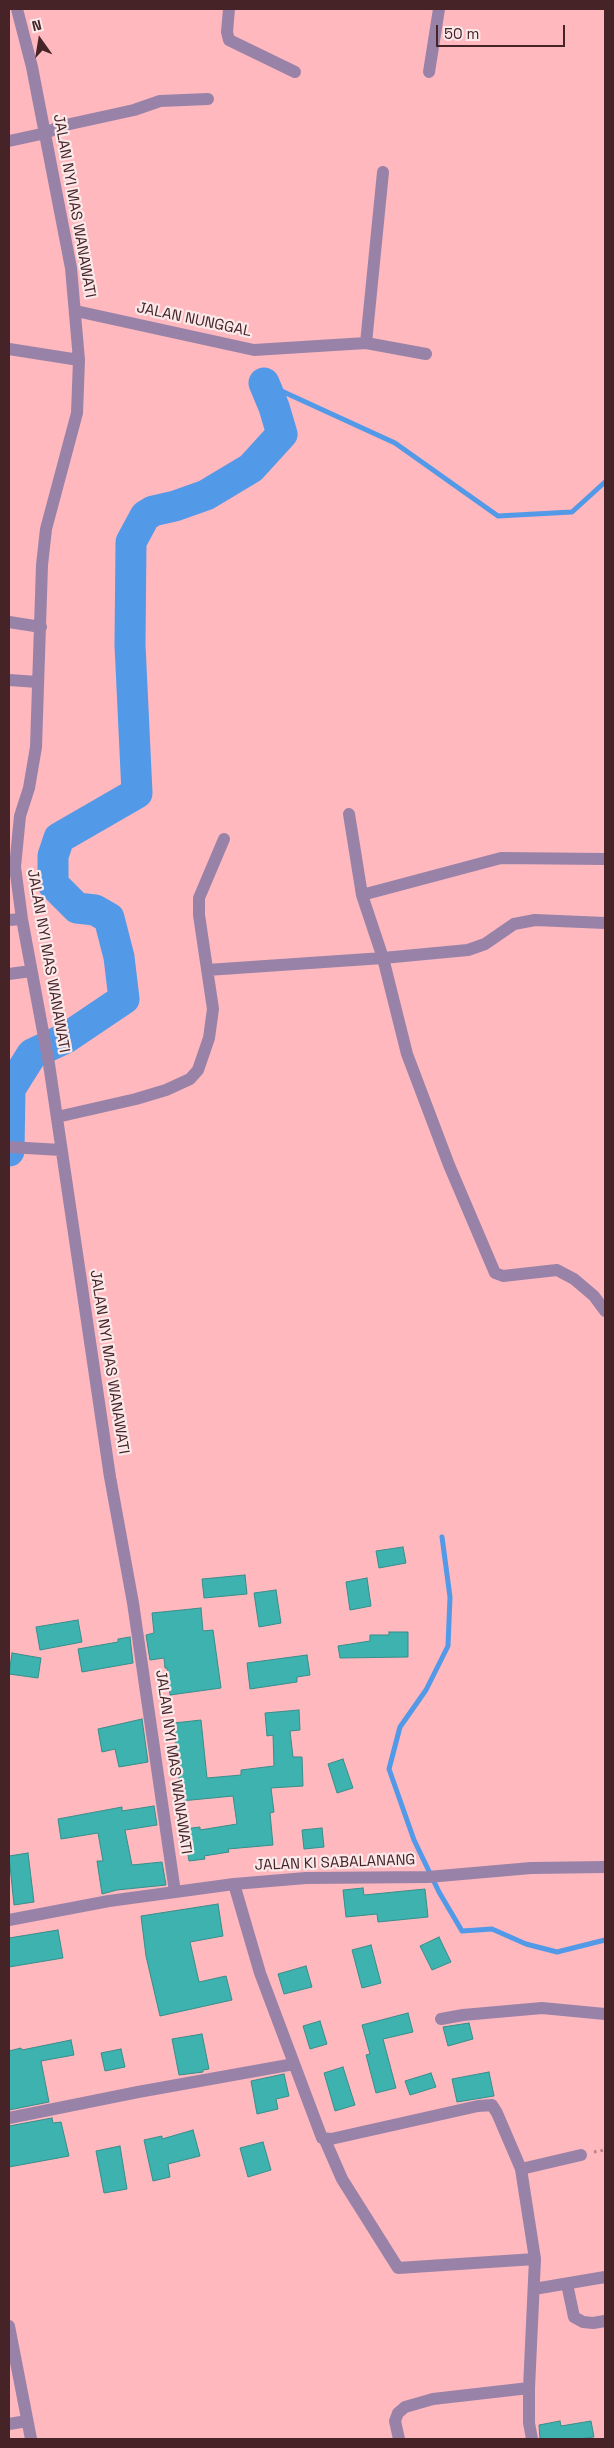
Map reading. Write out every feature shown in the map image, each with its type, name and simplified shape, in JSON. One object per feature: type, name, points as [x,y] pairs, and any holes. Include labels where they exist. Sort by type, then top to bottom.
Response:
[{"type":"street","name":"JALAN NYI MAS WANAWATI","points":[[17,9],[46,133],[72,268],[78,360],[77,413],[46,530],[42,565],[36,747],[29,788],[20,816],[15,867],[22,919],[49,1064],[60,1150],[107,1457],[133,1603],[175,1892]]},
{"type":"street","points":[[230,9],[227,32],[229,40],[295,72]]},
{"type":"street","points":[[429,72],[439,9]]},
{"type":"street","points":[[9,141],[46,133],[61,126],[134,110],[160,101],[208,99]]},
{"type":"street","points":[[366,343],[383,172]]},
{"type":"street","name":"JALAN NUNGGAL","points":[[76,311],[254,350],[366,343],[426,354]]},
{"type":"street","points":[[9,349],[78,360]]},
{"type":"street","points":[[9,622],[41,627]]},
{"type":"street","points":[[9,680],[38,682]]},
{"type":"street","points":[[349,814],[362,895],[383,958],[407,1054],[420,1091],[495,1273],[503,1276],[557,1270],[574,1279],[594,1296],[605,1312]]},
{"type":"street","points":[[57,1117],[136,1099],[190,1079],[198,1070],[211,1030],[213,1009],[212,991],[199,915],[199,898],[224,839]]},
{"type":"street","points":[[362,895],[501,858],[605,859]]},
{"type":"street","points":[[9,920],[22,919]]},
{"type":"street","points":[[207,970],[468,950],[485,944],[514,924],[535,920],[605,923]]},
{"type":"street","points":[[9,974],[31,970]]},
{"type":"street","points":[[15,1148],[60,1150]]},
{"type":"street","name":"JALAN KI SABALANANG","points":[[9,1920],[109,1901],[234,1884],[306,1878],[432,1876],[530,1868],[605,1867]]},
{"type":"street","points":[[234,1884],[260,1973],[320,2133],[342,2179],[398,2268],[535,2259]]},
{"type":"street","points":[[441,2019],[463,2015],[542,2008],[605,2014]]},
{"type":"street","points":[[9,2118],[138,2092],[294,2064]]},
{"type":"street","points":[[325,2140],[478,2106],[492,2105],[521,2169],[535,2259],[529,2388],[529,2423],[532,2439]]},
{"type":"street","points":[[521,2169],[581,2155]]},
{"type":"street","points":[[534,2289],[605,2277]]},
{"type":"street","points":[[567,2284],[574,2317],[588,2322],[605,2321]]},
{"type":"street","points":[[9,2326],[30,2439]]},
{"type":"street","points":[[399,2439],[395,2421],[398,2413],[405,2407],[433,2399],[529,2388]]},
{"type":"street","points":[[9,2424],[27,2421]]},
{"type":"building","points":[[403,1547],[406,1563],[379,1568],[376,1551]]},
{"type":"building","points":[[245,1575],[247,1594],[204,1598],[202,1579]]},
{"type":"building","points":[[367,1578],[371,1606],[350,1610],[346,1582]]},
{"type":"building","points":[[276,1590],[281,1623],[259,1627],[254,1593]]},
{"type":"building","points":[[201,1608],[203,1631],[213,1630],[221,1688],[170,1695],[164,1658],[150,1660],[146,1635],[154,1633],[152,1613]]},
{"type":"building","points":[[78,1620],[82,1642],[40,1650],[36,1627]]},
{"type":"building","points":[[389,1632],[408,1632],[408,1657],[340,1658],[338,1646],[370,1641],[370,1635],[389,1635]]},
{"type":"building","points":[[130,1637],[133,1663],[82,1672],[78,1649],[118,1642],[118,1639]]},
{"type":"building","points":[[12,1653],[41,1658],[38,1678],[9,1674]]},
{"type":"building","points":[[307,1655],[310,1675],[297,1677],[297,1682],[250,1689],[247,1663]]},
{"type":"building","points":[[299,1710],[300,1730],[290,1731],[293,1757],[302,1757],[303,1786],[271,1788],[274,1812],[270,1813],[273,1845],[228,1849],[229,1852],[204,1856],[205,1859],[189,1861],[184,1829],[200,1827],[200,1830],[237,1824],[233,1796],[181,1801],[174,1723],[201,1720],[207,1778],[241,1775],[241,1770],[274,1766],[273,1735],[267,1736],[265,1713]]},
{"type":"building","points":[[142,1719],[148,1762],[119,1767],[115,1749],[102,1752],[98,1729]]},
{"type":"building","points":[[343,1759],[353,1788],[337,1793],[328,1764]]},
{"type":"building","points":[[154,1806],[157,1825],[125,1830],[132,1865],[162,1862],[166,1885],[117,1890],[102,1894],[97,1861],[103,1861],[98,1833],[61,1839],[58,1819],[122,1807],[122,1811]]},
{"type":"building","points":[[322,1828],[324,1847],[304,1849],[302,1830]]},
{"type":"building","points":[[28,1853],[34,1902],[14,1905],[9,1856]]},
{"type":"building","points":[[363,1888],[364,1895],[425,1889],[428,1917],[378,1922],[377,1914],[346,1917],[343,1890]]},
{"type":"building","points":[[218,1904],[223,1936],[190,1942],[199,1982],[226,1976],[232,2000],[160,2016],[146,1956],[141,1916]]},
{"type":"building","points":[[58,1930],[63,1958],[9,1967],[9,1938]]},
{"type":"building","points":[[439,1937],[451,1962],[432,1970],[420,1946]]},
{"type":"building","points":[[371,1945],[381,1983],[362,1988],[352,1950]]},
{"type":"building","points":[[306,1966],[312,1987],[284,1994],[278,1974]]},
{"type":"building","points":[[408,2013],[413,2032],[383,2039],[396,2088],[376,2093],[366,2055],[370,2054],[362,2025]]},
{"type":"building","points":[[320,2021],[327,2044],[310,2049],[303,2026]]},
{"type":"building","points":[[469,2023],[473,2039],[448,2046],[443,2027]]},
{"type":"building","points":[[202,2034],[209,2069],[203,2070],[203,2072],[179,2075],[172,2039]]},
{"type":"building","points":[[71,2040],[74,2055],[41,2061],[49,2102],[9,2110],[9,2051]]},
{"type":"building","points":[[121,2049],[125,2067],[105,2071],[101,2053]]},
{"type":"building","points":[[343,2067],[355,2105],[335,2111],[324,2073]]},
{"type":"building","points":[[489,2072],[494,2096],[457,2102],[452,2079]]},
{"type":"building","points":[[431,2073],[436,2087],[410,2095],[405,2081]]},
{"type":"building","points":[[284,2074],[289,2096],[276,2099],[278,2109],[257,2114],[251,2081]]},
{"type":"building","points":[[52,2118],[53,2123],[61,2122],[69,2156],[9,2167],[9,2126]]},
{"type":"building","points":[[193,2130],[200,2156],[168,2164],[170,2177],[153,2181],[144,2140],[162,2136],[162,2139]]},
{"type":"building","points":[[263,2142],[271,2170],[248,2177],[240,2148]]},
{"type":"building","points":[[120,2146],[127,2189],[104,2193],[96,2151]]},
{"type":"building","points":[[560,2421],[561,2426],[591,2421],[594,2437],[540,2439],[539,2425]]},
{"type":"waterway","points":[[264,383],[395,443],[498,516],[572,512],[605,482]]},
{"type":"waterway","points":[[9,1151],[10,1089],[32,1054],[66,1038],[124,999],[119,957],[109,918],[95,910],[77,908],[53,884],[53,856],[59,838],[137,793],[130,645],[131,542],[145,516],[153,511],[175,506],[206,495],[251,468],[282,434],[264,383]]},
{"type":"waterway","points":[[442,1537],[450,1597],[448,1646],[426,1690],[400,1727],[389,1769],[414,1840],[439,1892],[462,1931],[492,1929],[526,1944],[557,1952],[605,1940]]}]
